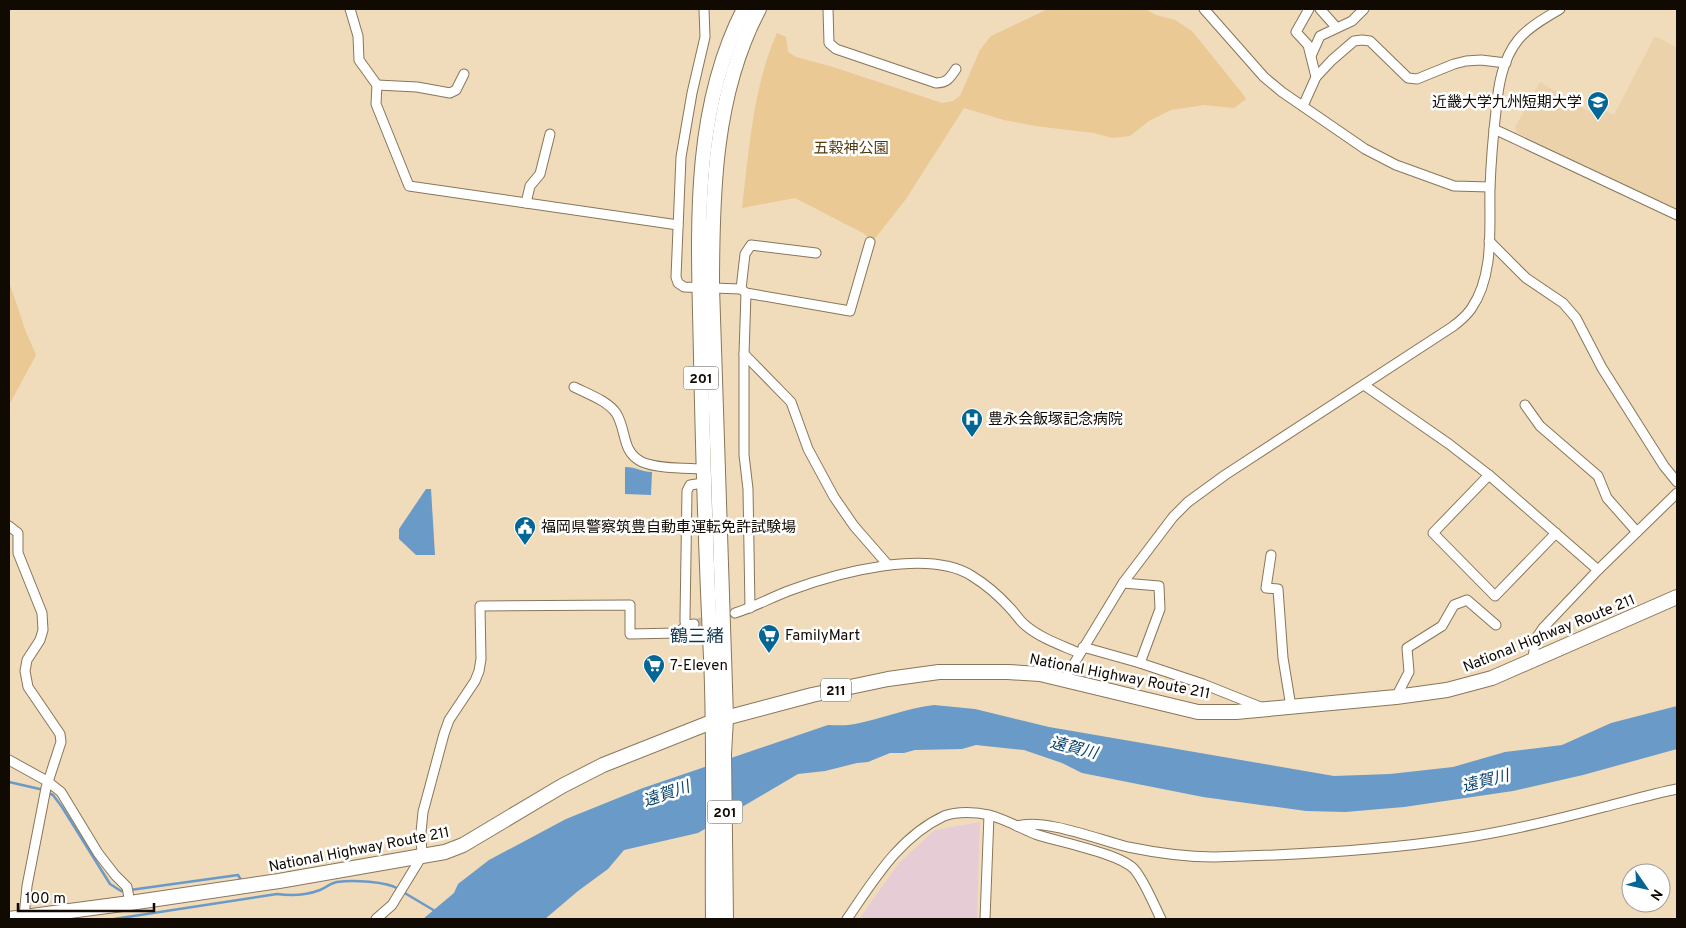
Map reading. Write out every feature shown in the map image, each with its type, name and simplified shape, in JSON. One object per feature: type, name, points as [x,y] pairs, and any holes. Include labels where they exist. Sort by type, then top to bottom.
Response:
[{"type":"highway","name":"201","points":[[713,919],[719,870],[718,754],[720,719],[706,288],[700,199],[704,147],[710,106],[723,54],[744,9]]},
{"type":"highway","name":"201","points":[[720,719],[703,476],[706,288],[715,172],[722,118],[737,60],[759,9]]},
{"type":"highway","name":"National Highway Route 211","points":[[9,919],[24,918],[128,895],[445,852],[463,845],[562,786],[603,765],[720,719],[831,691],[888,679],[939,672],[1040,674],[1198,712],[1268,710],[1291,706],[1396,697],[1447,690],[1492,678],[1677,597]]},
{"type":"highway","name":"201","points":[[719,870],[726,919]]},
{"type":"street","points":[[350,9],[358,36],[359,60],[377,85],[376,104],[409,186],[678,225]]},
{"type":"street","points":[[704,9],[705,37],[692,93],[681,156],[676,277],[678,283],[684,287],[743,291],[850,311],[870,242]]},
{"type":"street","points":[[828,9],[829,43],[836,49],[936,83],[943,83],[950,78],[956,69]]},
{"type":"street","points":[[1204,9],[1264,77],[1282,92],[1365,149],[1396,165],[1454,186],[1490,187]]},
{"type":"street","points":[[1309,9],[1296,32],[1308,45],[1316,77]]},
{"type":"street","points":[[1320,9],[1336,28]]},
{"type":"street","points":[[1311,56],[1320,36],[1352,22],[1364,9]]},
{"type":"street","points":[[1064,680],[1123,583],[1173,517],[1188,502],[1233,470],[1452,327],[1467,313],[1480,292],[1485,276],[1489,241],[1494,129],[1498,92],[1506,63],[1519,38],[1560,9]]},
{"type":"street","points":[[1303,106],[1316,77],[1354,41],[1370,41],[1408,78],[1417,80],[1454,64],[1466,61],[1481,60],[1506,63]]},
{"type":"street","points":[[377,85],[417,87],[450,93],[456,90],[464,74]]},
{"type":"street","points":[[1494,129],[1677,215]]},
{"type":"street","points":[[526,203],[530,186],[540,174],[550,134]]},
{"type":"street","points":[[1489,241],[1526,278],[1563,303],[1576,318],[1602,368],[1664,466],[1677,482]]},
{"type":"street","points":[[750,608],[750,521],[744,455],[743,291],[745,254],[750,245],[816,253]]},
{"type":"street","points":[[744,354],[792,402],[808,449],[834,497],[854,526],[888,565]]},
{"type":"street","points":[[1364,385],[1490,475],[1598,570]]},
{"type":"street","points":[[574,387],[609,405],[619,418],[626,445],[635,458],[644,463],[703,476]]},
{"type":"street","points":[[1525,405],[1540,426],[1598,476],[1608,498],[1637,532]]},
{"type":"street","points":[[1490,475],[1433,533],[1495,596],[1556,533]]},
{"type":"street","points":[[376,919],[392,905],[422,856],[421,832],[423,812],[444,734],[449,720],[475,681],[479,670],[481,659],[480,606],[630,605],[630,634],[677,633],[691,625],[685,622],[687,491],[690,485],[703,476]]},
{"type":"street","points":[[1534,659],[1535,640],[1544,628],[1598,570],[1677,493]]},
{"type":"street","points":[[9,526],[18,533],[18,554],[42,613],[43,630],[40,640],[27,660],[25,671],[28,687],[60,734],[61,742],[46,788],[27,886],[24,918]]},
{"type":"street","points":[[1271,555],[1266,588],[1278,589],[1283,658],[1291,706]]},
{"type":"street","points":[[735,613],[816,581],[888,565],[921,563],[950,566],[974,577],[1008,606],[1025,625],[1043,637],[1081,650],[1140,663],[1203,684],[1268,710]]},
{"type":"street","points":[[1123,583],[1159,586],[1160,610],[1140,663]]},
{"type":"street","points":[[1396,697],[1409,672],[1406,648],[1442,626],[1454,605],[1467,600],[1496,625]]},
{"type":"street","points":[[9,760],[46,788],[61,792],[98,853],[128,895]]},
{"type":"street","points":[[1018,826],[1035,824],[1053,827],[1167,854],[1212,857],[1274,855],[1370,849],[1456,839],[1544,822],[1653,793],[1677,789]]},
{"type":"street","points":[[847,919],[888,861],[902,845],[925,826],[947,815],[968,813],[989,815],[1036,834],[1121,860],[1134,869],[1161,919]]},
{"type":"street","points":[[985,919],[989,815]]},
{"type":"shaded area","name":"近畿大学九州短期大学","points":[[1655,36],[1677,48],[1677,208],[1661,203],[1517,133],[1515,127],[1540,82],[1596,116],[1601,109],[1614,115]]},
{"type":"shaded area","points":[[980,822],[977,919],[859,919],[899,863],[935,830]]},
{"type":"green space","name":"五穀神公園","points":[[1048,9],[1145,9],[1156,15],[1175,20],[1192,31],[1246,99],[1234,108],[1204,105],[1171,110],[1149,121],[1130,136],[1112,138],[1094,133],[1035,126],[1004,120],[964,108],[906,199],[873,241],[863,233],[795,198],[742,208],[757,97],[762,75],[777,33],[786,37],[788,52],[796,57],[833,67],[942,103],[953,101],[960,96],[980,50],[991,36]]},
{"type":"green space","points":[[9,282],[36,355],[9,405]]},
{"type":"water","points":[[625,467],[652,472],[651,495],[625,494]]},
{"type":"water","points":[[426,489],[431,489],[435,555],[416,555],[399,539],[399,529]]},
{"type":"water","name":"遠賀川","points":[[934,705],[975,709],[1049,727],[1334,776],[1390,774],[1453,767],[1505,752],[1562,745],[1611,723],[1677,706],[1677,749],[1583,775],[1513,791],[1404,807],[1345,812],[1306,811],[1203,797],[1082,773],[1062,763],[1024,750],[976,745],[962,749],[915,750],[904,753],[890,753],[868,762],[825,771],[798,774],[698,833],[624,850],[608,869],[545,919],[423,919],[454,893],[458,884],[489,860],[566,819],[643,788],[828,725],[855,724]]},
{"type":"waterway","points":[[9,782],[44,790]]},
{"type":"waterway","points":[[48,793],[53,795],[62,807],[110,884],[124,891]]},
{"type":"waterway","points":[[130,890],[238,875],[241,880]]},
{"type":"waterway","points":[[114,919],[277,894],[304,894],[315,892],[337,882],[360,881],[378,883],[399,889]]},
{"type":"waterway","points":[[403,892],[435,911]]},
{"type":"tunnel","points":[[694,624],[735,613]]},
{"type":"place","name":"近畿大学九州短期大学","points":[[1598,121]]},
{"type":"place","name":"豊永会飯塚記念病院","points":[[972,438]]},
{"type":"place","name":"福岡県警察筑豊自動車運転免許試験場","points":[[525,546]]},
{"type":"place","name":"FamilyMart","points":[[769,654]]},
{"type":"place","name":"7-Eleven","points":[[654,684]]},
{"type":"district","name":"鶴三緒","points":[[697,636]]}]
